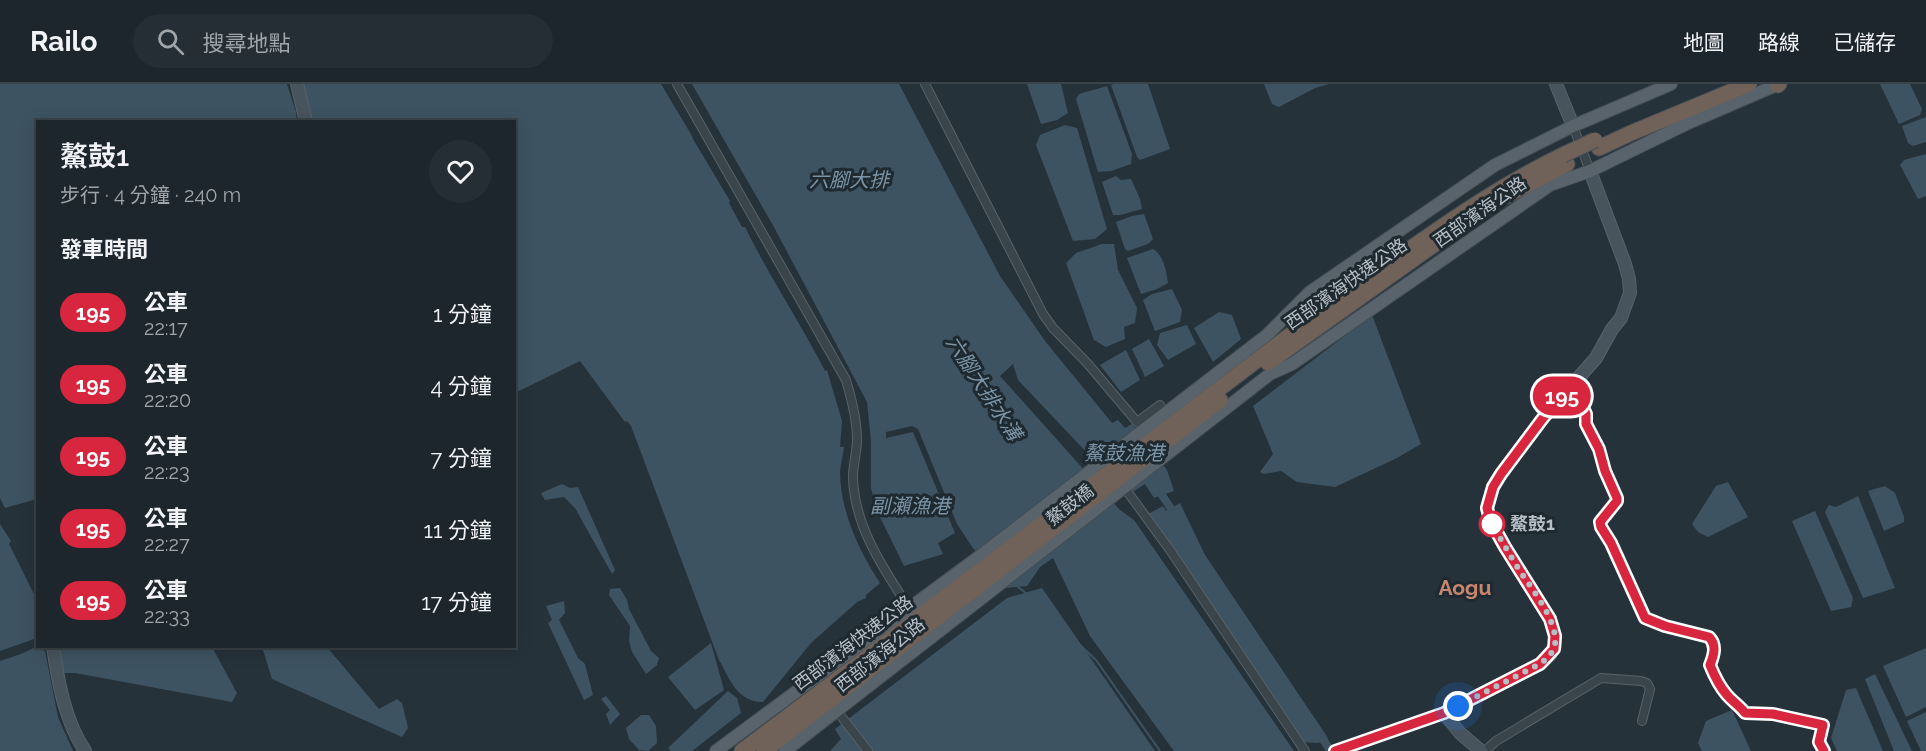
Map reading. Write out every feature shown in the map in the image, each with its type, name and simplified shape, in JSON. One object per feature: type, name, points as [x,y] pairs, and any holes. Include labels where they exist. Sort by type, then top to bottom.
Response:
[{"type":"highway","points":[[1597,144],[1723,84]]},
{"type":"highway","points":[[1597,144],[1641,129],[1749,84]]},
{"type":"highway","name":"西部濱海快速公路","points":[[1155,444],[1272,348],[1463,212],[1523,174],[1565,160],[1597,144]]},
{"type":"highway","name":"鰲鼓橋","points":[[989,572],[1155,444]]},
{"type":"highway","name":"西部濱海快速公路","points":[[742,751],[989,572]]},
{"type":"highway","name":"西部濱海快速公路","points":[[764,751],[989,572]]},
{"type":"main road","name":"西部濱海公路","points":[[1155,444],[1310,292],[1495,165],[1573,126],[1671,84]]},
{"type":"main road","name":"西部濱海公路","points":[[1155,444],[1292,363],[1550,185],[1590,171],[1686,124],[1779,84]]},
{"type":"main road","name":"鰲鼓橋","points":[[989,572],[1124,487],[1155,444]]},
{"type":"main road","name":"西部濱海公路","points":[[716,751],[909,608],[989,572]]},
{"type":"main road","name":"西部濱海公路","points":[[785,751],[837,711],[989,572]]},
{"type":"street","points":[[297,84],[306,120]]},
{"type":"street","points":[[677,84],[846,380],[854,408],[857,440],[853,476],[862,525],[875,553],[909,608]]},
{"type":"street","points":[[925,84],[1043,314],[1137,422],[1160,405]]},
{"type":"street","points":[[1335,751],[1444,713],[1540,664],[1554,649],[1555,636],[1550,619],[1505,547],[1490,520],[1487,508],[1493,487],[1501,474],[1543,418],[1596,358],[1612,329],[1621,318],[1630,293],[1625,264],[1556,84]]},
{"type":"street","points":[[1572,385],[1586,414],[1586,424],[1599,449],[1605,471],[1617,498],[1600,522],[1601,527],[1611,543],[1645,618],[1665,626],[1709,637],[1713,642],[1714,655],[1710,665],[1713,673],[1726,694],[1745,713],[1773,714],[1823,725],[1819,742],[1824,751]]},
{"type":"street","points":[[1124,487],[1170,550],[1305,751]]},
{"type":"street","points":[[53,648],[60,687],[71,725],[85,751]]},
{"type":"street","points":[[1444,713],[1460,733],[1483,751],[1601,678],[1647,683],[1650,689],[1642,721]]},
{"type":"street","points":[[837,711],[868,751]]},
{"type":"water","points":[[0,84],[287,84],[297,120],[36,120],[36,499],[5,508],[0,498]]},
{"type":"water","points":[[302,84],[661,84],[730,201],[742,227],[745,227],[825,371],[827,370],[842,421],[840,447],[844,447],[840,471],[843,501],[858,544],[880,583],[866,595],[866,598],[857,602],[811,643],[763,702],[754,701],[741,694],[731,682],[719,660],[631,426],[627,421],[625,422],[580,361],[516,393],[516,120],[308,120]]},
{"type":"water","name":"六腳大排","points":[[692,84],[899,84],[1000,276],[1045,341],[1112,423],[1118,420],[1125,428],[1132,424],[1167,470],[1174,491],[1154,498],[1145,484],[1134,491],[1091,457],[1018,380],[1013,364],[1000,376],[1120,510],[1134,520],[1294,751],[1174,751],[1090,636],[1053,558],[1040,567],[1027,586],[1006,588],[973,548],[957,524],[918,429],[912,426],[886,432],[886,438],[913,432],[955,533],[938,543],[943,554],[904,566],[877,511],[871,488],[871,441],[867,402],[775,229]]},
{"type":"water","points":[[1027,84],[1061,84],[1068,113],[1057,120],[1041,124]]},
{"type":"water","points":[[1148,84],[1170,149],[1140,160],[1137,157],[1111,85]]},
{"type":"water","points":[[1264,84],[1329,84],[1315,88],[1279,107],[1272,104]]},
{"type":"water","points":[[1880,84],[1910,84],[1922,109],[1920,115],[1899,124]]},
{"type":"water","points":[[1107,86],[1132,154],[1131,164],[1111,171],[1098,172],[1076,99],[1079,94]]},
{"type":"water","points":[[1926,117],[1926,142],[1913,146],[1908,143],[1902,126]]},
{"type":"water","points":[[1065,125],[1077,128],[1107,229],[1095,239],[1073,241],[1036,145],[1040,135]]},
{"type":"water","points":[[1926,154],[1926,196],[1918,199],[1900,165],[1904,160]]},
{"type":"water","points":[[1116,176],[1121,180],[1131,179],[1142,209],[1113,215],[1102,182]]},
{"type":"water","points":[[1144,214],[1153,239],[1148,244],[1128,251],[1125,249],[1116,222]]},
{"type":"water","points":[[1102,244],[1114,244],[1118,270],[1137,308],[1135,323],[1124,327],[1125,339],[1106,347],[1094,340],[1066,263],[1076,253]]},
{"type":"water","points":[[1153,249],[1162,259],[1168,283],[1141,294],[1127,258]]},
{"type":"water","points":[[1172,289],[1182,310],[1180,322],[1155,331],[1143,300],[1152,294]]},
{"type":"water","points":[[1219,312],[1232,315],[1241,339],[1213,362],[1194,328]]},
{"type":"water","points":[[1372,315],[1421,444],[1335,487],[1297,482],[1281,471],[1264,474],[1260,472],[1273,454],[1253,406]]},
{"type":"water","points":[[1187,325],[1196,344],[1168,360],[1157,345],[1160,333]]},
{"type":"water","points":[[1149,339],[1164,366],[1145,377],[1132,349]]},
{"type":"water","points":[[1126,350],[1140,380],[1121,392],[1100,365]]},
{"type":"water","points":[[1728,482],[1748,517],[1708,537],[1698,532],[1692,524],[1716,486]]},
{"type":"water","points":[[562,484],[570,488],[578,487],[615,570],[612,574],[575,508],[564,497],[545,500],[541,493]]},
{"type":"water","points":[[1885,486],[1895,493],[1904,522],[1884,531],[1868,491]]},
{"type":"water","points":[[1858,496],[1895,588],[1863,598],[1825,512],[1829,505],[1836,507]]},
{"type":"water","points":[[1180,503],[1205,555],[1328,738],[1318,743],[1303,742],[1148,514],[1163,506],[1166,511]]},
{"type":"water","points":[[1815,511],[1853,598],[1851,607],[1831,611],[1792,521]]},
{"type":"water","points":[[0,524],[11,541],[9,544],[36,598],[36,638],[0,651]]},
{"type":"water","points":[[620,588],[651,651],[659,658],[657,665],[646,674],[632,652],[629,641],[630,626],[609,595],[610,589]]},
{"type":"water","points":[[1042,588],[1155,751],[830,751],[841,739],[835,729],[1007,598]]},
{"type":"water","points":[[564,601],[565,613],[559,620],[578,658],[585,664],[593,695],[584,700],[548,623],[552,620],[546,606]]},
{"type":"water","points":[[711,643],[724,690],[695,710],[668,677]]},
{"type":"water","points":[[36,647],[45,651],[58,717],[73,751],[0,751],[0,661]]},
{"type":"water","points":[[61,648],[213,648],[237,693],[232,702],[75,673],[64,673]]},
{"type":"water","points":[[269,648],[328,648],[379,709],[397,699],[402,703],[408,728],[402,737],[272,679],[263,650]]},
{"type":"water","points":[[1926,648],[1926,707],[1906,717],[1883,666]]},
{"type":"water","points":[[1875,674],[1912,751],[1894,751],[1865,679]]},
{"type":"water","points":[[1856,688],[1883,751],[1837,751],[1831,738],[1846,690]]},
{"type":"water","points":[[728,691],[737,698],[741,713],[692,751],[671,751],[668,748]]},
{"type":"water","points":[[606,696],[620,714],[610,725],[606,714],[610,710],[601,699]]},
{"type":"water","points":[[1732,710],[1751,751],[1702,751],[1698,743],[1706,721]]},
{"type":"water","points":[[1926,712],[1926,751],[1921,751],[1907,721]]},
{"type":"water","points":[[641,715],[649,715],[656,726],[657,743],[648,751],[639,750],[629,739],[626,728]]},
{"type":"waterway","points":[[1162,495],[1175,515]]},
{"type":"waterway","points":[[1018,587],[1027,594]]},
{"type":"waterway","points":[[1081,646],[1096,660],[1160,751]]},
{"type":"waterway","points":[[1319,733],[1328,747]]},
{"type":"bus line","name":"195","points":[[1335,751],[1444,713],[1540,664],[1554,649],[1555,636],[1550,619],[1505,547],[1490,520],[1487,508],[1493,487],[1501,474],[1543,418],[1572,385],[1586,414],[1586,424],[1599,449],[1605,471],[1617,498],[1600,522],[1601,527],[1611,543],[1645,618],[1665,626],[1709,637],[1713,642],[1714,655],[1710,665],[1713,673],[1726,694],[1745,713],[1773,714],[1823,725],[1819,742],[1824,751]]},
{"type":"place","name":"鰲鼓1","points":[[1492,524]]},
{"type":"district","name":"Aogu","points":[[1465,588]]},
{"type":"route","points":[[1458,706],[1540,664],[1550,655],[1555,645],[1550,619],[1490,520],[1492,524]]},
{"type":"water label","name":"六腳大排水溝","points":[[984,388]]},
{"type":"water label","name":"鰲鼓漁港","points":[[1124,453]]},
{"type":"water label","name":"副瀨漁港","points":[[910,506]]}]
